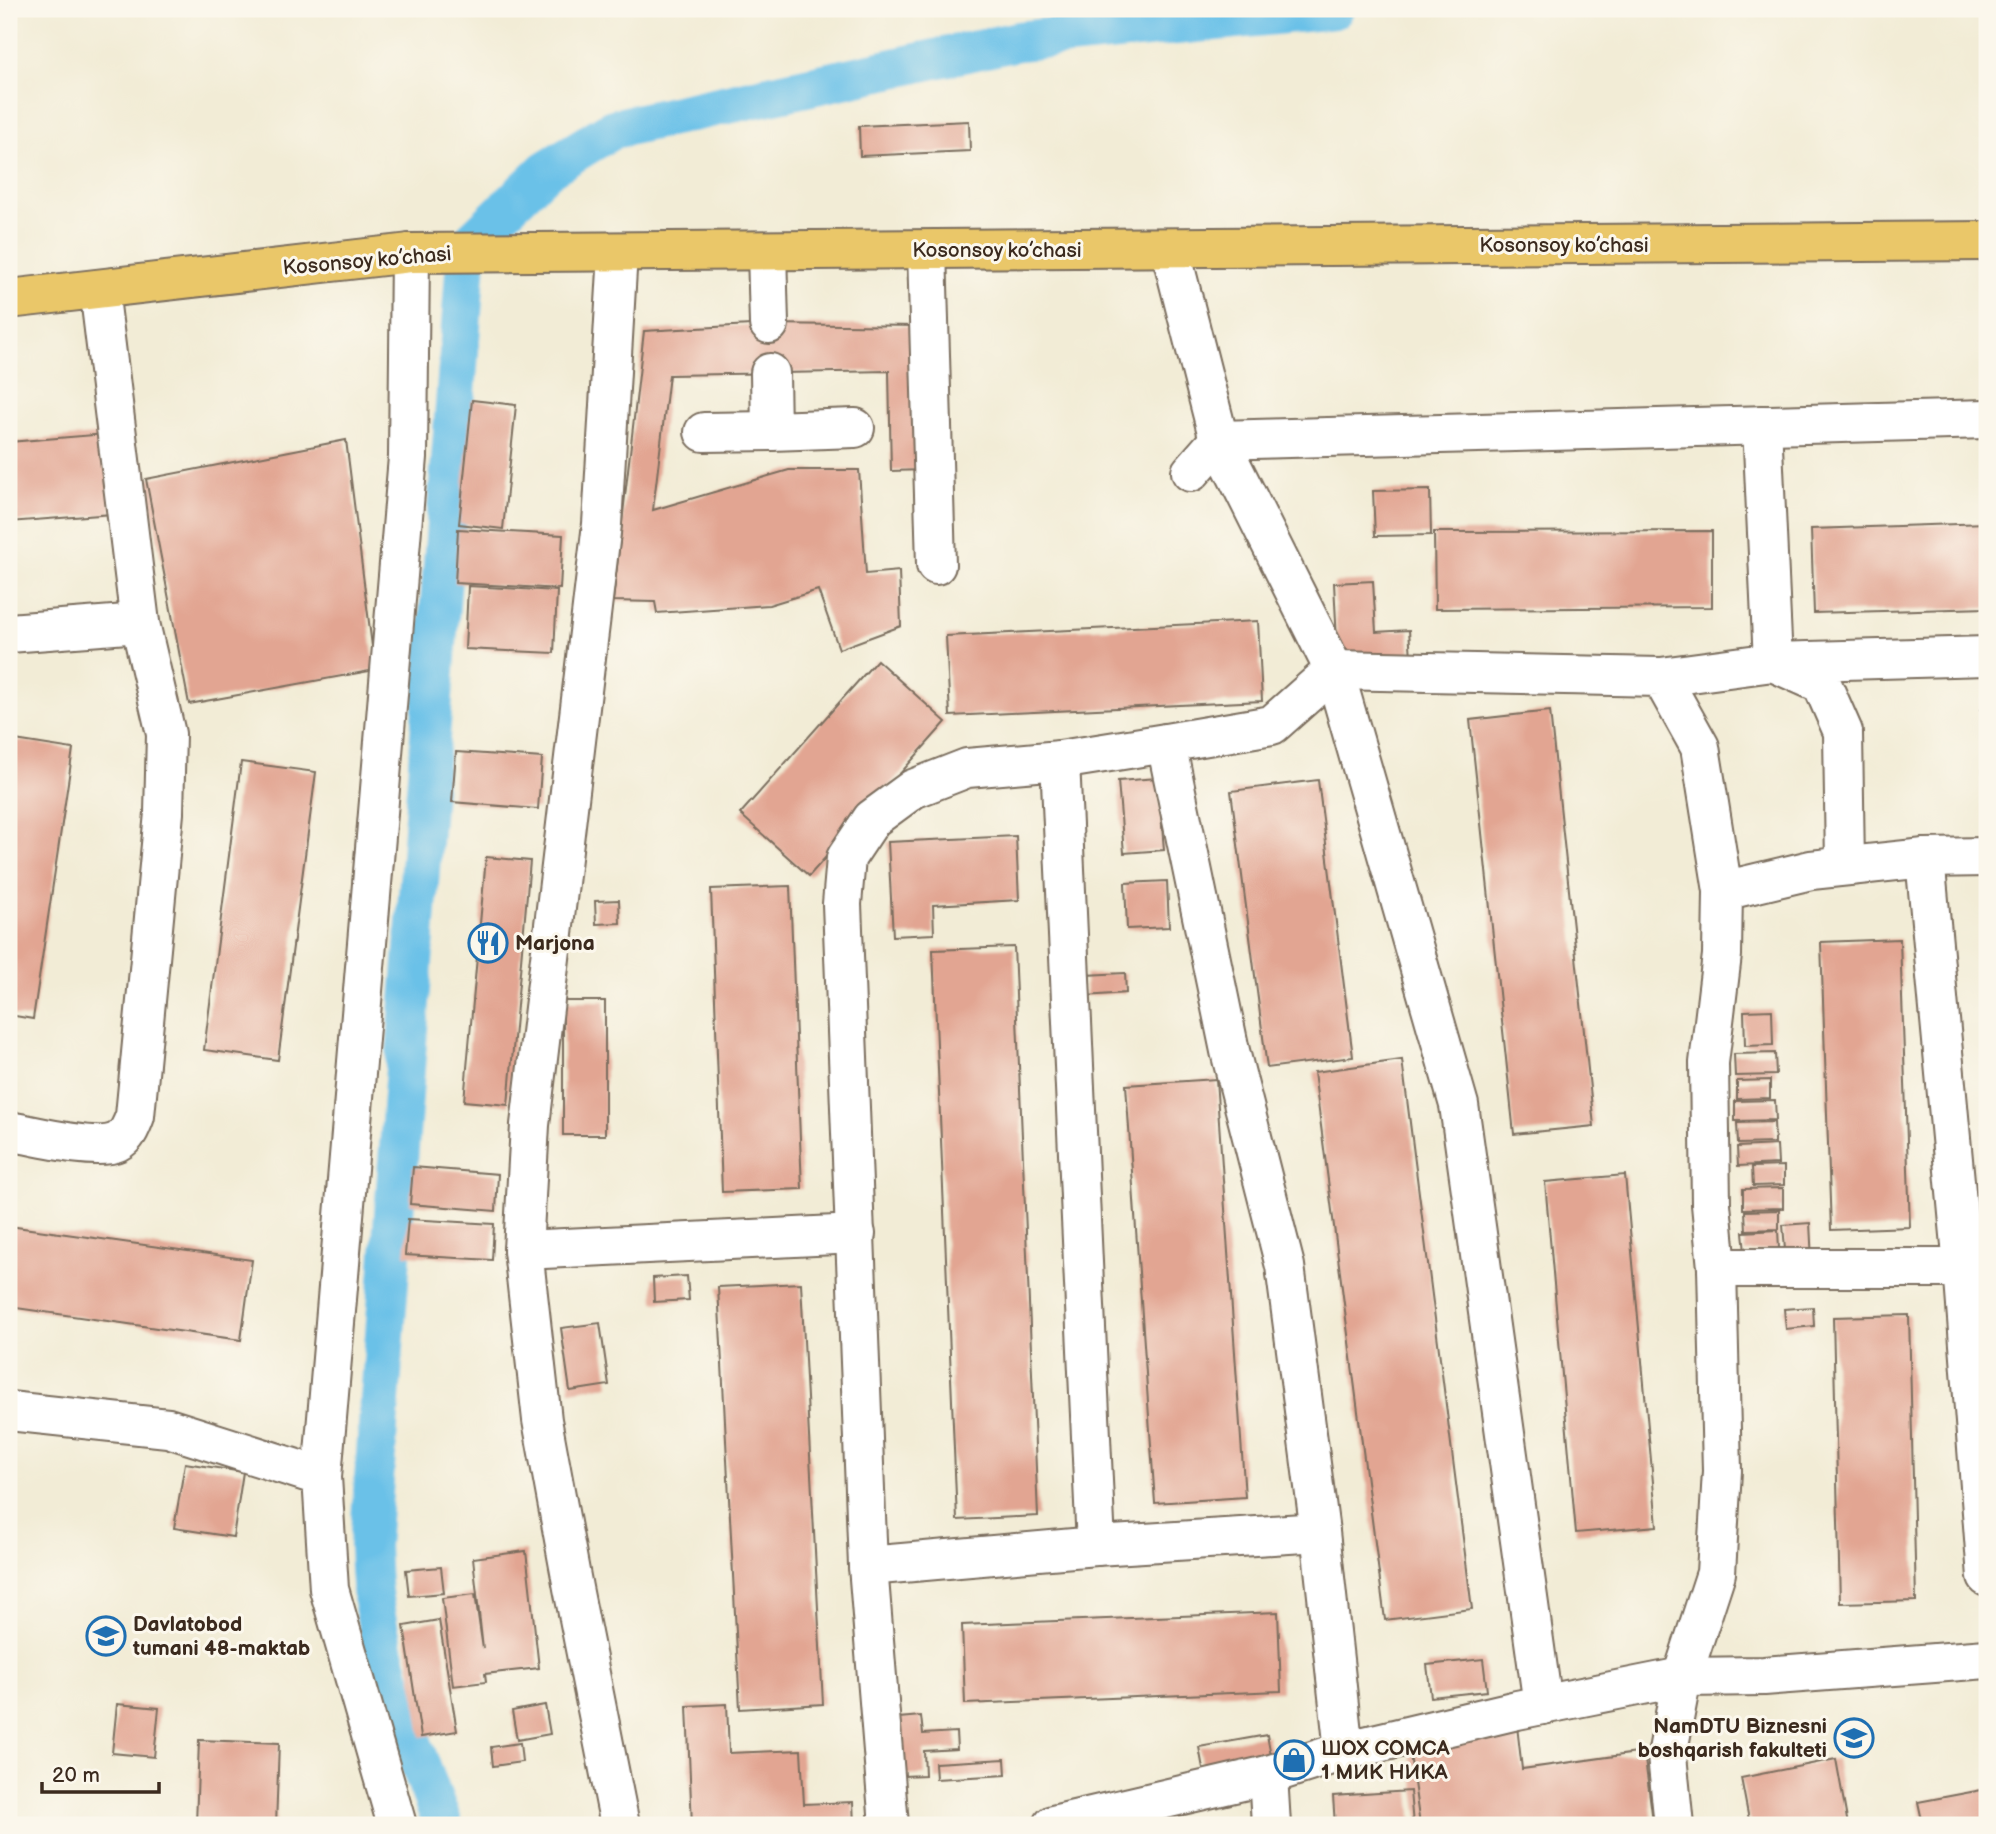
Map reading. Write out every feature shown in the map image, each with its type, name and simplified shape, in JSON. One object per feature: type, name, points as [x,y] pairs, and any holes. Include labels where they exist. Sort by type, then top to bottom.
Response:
[{"type":"main road","name":"Kosonsoy ko’chasi","points":[[9,299],[411,253],[1987,242]]},
{"type":"street","points":[[1170,248],[1219,440],[1334,670],[1459,1105],[1543,1705]]},
{"type":"street","points":[[927,250],[936,565]]},
{"type":"street","points":[[768,251],[769,324]]},
{"type":"street","points":[[397,1825],[328,1589],[322,1477],[408,457],[411,253]]},
{"type":"street","points":[[618,253],[602,524],[530,1125],[523,1250],[542,1420],[620,1825]]},
{"type":"street","points":[[9,1131],[92,1146],[116,1143],[130,1131],[135,1116],[164,813],[166,734],[140,623],[99,289]]},
{"type":"street","points":[[770,373],[771,431]]},
{"type":"street","points":[[1191,472],[1219,440],[1987,419]]},
{"type":"street","points":[[1762,425],[1773,662]]},
{"type":"street","points":[[704,432],[855,428]]},
{"type":"street","points":[[9,633],[140,623]]},
{"type":"street","points":[[889,1825],[868,1566],[842,904],[846,858],[872,819],[913,789],[967,768],[1060,761],[1272,725],[1334,670],[1661,677],[1773,662],[1987,656]]},
{"type":"street","points":[[1773,662],[1822,684],[1843,732],[1845,866]]},
{"type":"street","points":[[1661,677],[1700,747],[1723,891],[1723,955],[1709,1063],[1711,1204],[1717,1268],[1722,1471],[1716,1573],[1682,1677],[1667,1756],[1674,1825]]},
{"type":"street","points":[[1166,743],[1230,1051],[1285,1266],[1345,1751]]},
{"type":"street","points":[[1060,761],[1096,1546]]},
{"type":"street","points":[[1723,891],[1811,870],[1925,858],[1987,857]]},
{"type":"street","points":[[1925,858],[1975,1268],[1987,1577]]},
{"type":"street","points":[[523,1250],[856,1234]]},
{"type":"street","points":[[1717,1268],[1975,1268]]},
{"type":"street","points":[[9,1410],[168,1428],[322,1477]]},
{"type":"street","points":[[868,1566],[1096,1546],[1320,1532]]},
{"type":"street","points":[[1062,1824],[1268,1775],[1345,1751],[1543,1705],[1682,1677],[1764,1676],[1987,1659]]},
{"type":"street","points":[[1268,1775],[1270,1825]]},
{"type":"building","points":[[969,121],[970,151],[860,156],[859,126]]},
{"type":"building","points":[[769,324],[917,326],[923,470],[891,471],[889,371],[669,375],[653,510],[789,470],[859,470],[866,574],[899,571],[901,626],[839,649],[818,590],[769,605],[657,613],[655,602],[613,601],[644,331]]},
{"type":"building","points":[[472,400],[516,405],[503,529],[459,524]]},
{"type":"building","points":[[106,434],[112,514],[9,522],[9,442]]},
{"type":"building","points":[[346,440],[375,670],[189,704],[146,479]]},
{"type":"building","points":[[1430,490],[1431,535],[1375,536],[1373,491]]},
{"type":"building","points":[[1987,523],[1987,608],[1814,613],[1811,529]]},
{"type":"building","points":[[458,529],[563,535],[560,589],[455,583]]},
{"type":"building","points":[[1712,531],[1712,607],[1435,609],[1434,532]]},
{"type":"building","points":[[1373,581],[1376,632],[1409,630],[1411,657],[1338,661],[1334,583]]},
{"type":"building","points":[[468,586],[557,591],[554,653],[465,649]]},
{"type":"building","points":[[1258,621],[1262,701],[950,716],[946,636]]},
{"type":"building","points":[[877,660],[946,722],[809,876],[740,814]]},
{"type":"building","points":[[1981,710],[1987,710],[1987,775],[1983,775]]},
{"type":"building","points":[[1550,711],[1594,1126],[1514,1134],[1470,720]]},
{"type":"building","points":[[9,739],[73,749],[33,1019],[9,1015]]},
{"type":"building","points":[[456,752],[542,758],[538,809],[452,802]]},
{"type":"building","points":[[241,762],[316,772],[278,1060],[204,1050]]},
{"type":"building","points":[[1158,778],[1164,850],[1124,853],[1118,781]]},
{"type":"building","points":[[1318,780],[1353,1057],[1267,1068],[1231,791]]},
{"type":"building","points":[[1016,836],[1019,900],[933,905],[934,934],[893,936],[888,842]]},
{"type":"building","points":[[486,857],[530,861],[508,1105],[464,1101]]},
{"type":"building","points":[[1167,881],[1169,927],[1127,929],[1125,883]]},
{"type":"building","points":[[790,886],[802,1189],[722,1192],[711,889]]},
{"type":"building","points":[[619,900],[620,923],[596,924],[595,901]]},
{"type":"building","points":[[1900,939],[1910,1227],[1831,1230],[1821,942]]},
{"type":"building","points":[[1014,947],[1038,1516],[957,1520],[933,950]]},
{"type":"building","points":[[1125,973],[1126,993],[1086,996],[1085,975]]},
{"type":"building","points":[[563,1001],[605,1001],[605,1135],[563,1135]]},
{"type":"building","points":[[1772,1010],[1773,1045],[1745,1046],[1744,1011]]},
{"type":"building","points":[[1775,1053],[1776,1075],[1735,1076],[1734,1054]]},
{"type":"building","points":[[1402,1060],[1472,1609],[1385,1620],[1314,1072]]},
{"type":"building","points":[[1216,1079],[1245,1497],[1155,1503],[1126,1085]]},
{"type":"building","points":[[1770,1080],[1770,1098],[1737,1099],[1737,1081]]},
{"type":"building","points":[[1775,1100],[1776,1120],[1735,1121],[1735,1101]]},
{"type":"building","points":[[1774,1122],[1775,1143],[1738,1144],[1737,1123]]},
{"type":"building","points":[[1777,1145],[1778,1164],[1738,1166],[1737,1147]]},
{"type":"building","points":[[1784,1166],[1784,1185],[1753,1186],[1752,1167]]},
{"type":"building","points":[[413,1167],[498,1174],[496,1211],[410,1204]]},
{"type":"building","points":[[1625,1175],[1657,1526],[1576,1533],[1545,1182]]},
{"type":"building","points":[[1783,1188],[1783,1208],[1743,1209],[1743,1189]]},
{"type":"building","points":[[1779,1210],[1779,1229],[1746,1230],[1745,1211]]},
{"type":"building","points":[[408,1219],[494,1224],[492,1260],[405,1255]]},
{"type":"building","points":[[1810,1223],[1812,1261],[1786,1262],[1783,1225]]},
{"type":"building","points":[[9,1226],[252,1260],[241,1340],[9,1307]]},
{"type":"building","points":[[1778,1230],[1779,1249],[1745,1252],[1743,1232]]},
{"type":"building","points":[[687,1276],[689,1300],[654,1302],[653,1278]]},
{"type":"building","points":[[801,1283],[823,1704],[740,1709],[718,1287]]},
{"type":"building","points":[[1813,1307],[1814,1326],[1786,1329],[1784,1309]]},
{"type":"building","points":[[1909,1315],[1916,1601],[1840,1603],[1833,1317]]},
{"type":"building","points":[[600,1323],[609,1385],[570,1391],[561,1328]]},
{"type":"building","points":[[185,1463],[243,1472],[233,1537],[174,1528]]},
{"type":"building","points":[[526,1551],[539,1668],[485,1674],[486,1682],[453,1686],[442,1598],[475,1594],[483,1649],[473,1558]]},
{"type":"building","points":[[441,1567],[444,1593],[409,1596],[406,1570]]},
{"type":"building","points":[[1278,1612],[1281,1691],[965,1704],[962,1625]]},
{"type":"building","points":[[439,1620],[457,1731],[421,1737],[404,1626]]},
{"type":"building","points":[[1483,1659],[1487,1691],[1431,1697],[1427,1665]]},
{"type":"building","points":[[117,1704],[159,1708],[154,1757],[112,1753]]},
{"type":"building","points":[[727,1704],[729,1753],[801,1750],[804,1804],[853,1802],[854,1825],[692,1825],[687,1706]]},
{"type":"building","points":[[545,1705],[550,1734],[517,1740],[512,1711]]},
{"type":"building","points":[[921,1716],[923,1734],[956,1732],[957,1749],[924,1751],[925,1775],[903,1776],[899,1718]]},
{"type":"building","points":[[1517,1726],[1522,1769],[1644,1752],[1653,1821],[1621,1825],[1420,1825],[1408,1740]]},
{"type":"building","points":[[1267,1735],[1272,1761],[1204,1774],[1199,1747]]},
{"type":"building","points":[[199,1740],[279,1743],[276,1825],[196,1825]]},
{"type":"building","points":[[520,1743],[522,1762],[493,1766],[491,1747]]},
{"type":"building","points":[[1005,1759],[1006,1775],[936,1779],[935,1763]]},
{"type":"building","points":[[1836,1759],[1848,1825],[1750,1825],[1741,1778]]},
{"type":"building","points":[[1987,1789],[1987,1825],[1923,1825],[1918,1802]]},
{"type":"building","points":[[1410,1791],[1413,1825],[1335,1825],[1333,1796]]},
{"type":"waterway","points":[[443,1825],[402,1714],[385,1657],[372,1593],[369,1546],[467,246],[546,170],[613,129],[1018,41],[1334,9]]},
{"type":"place","name":"Marjona","points":[[488,943]]},
{"type":"place","name":"Davlatobod tumani 48-maktab","points":[[106,1636]]},
{"type":"place","name":"NamDTU Biznesni boshqarish fakulteti","points":[[1854,1738]]},
{"type":"place","name":"ШОХ СОМСА 1 МИК НИКА","points":[[1294,1760]]}]
